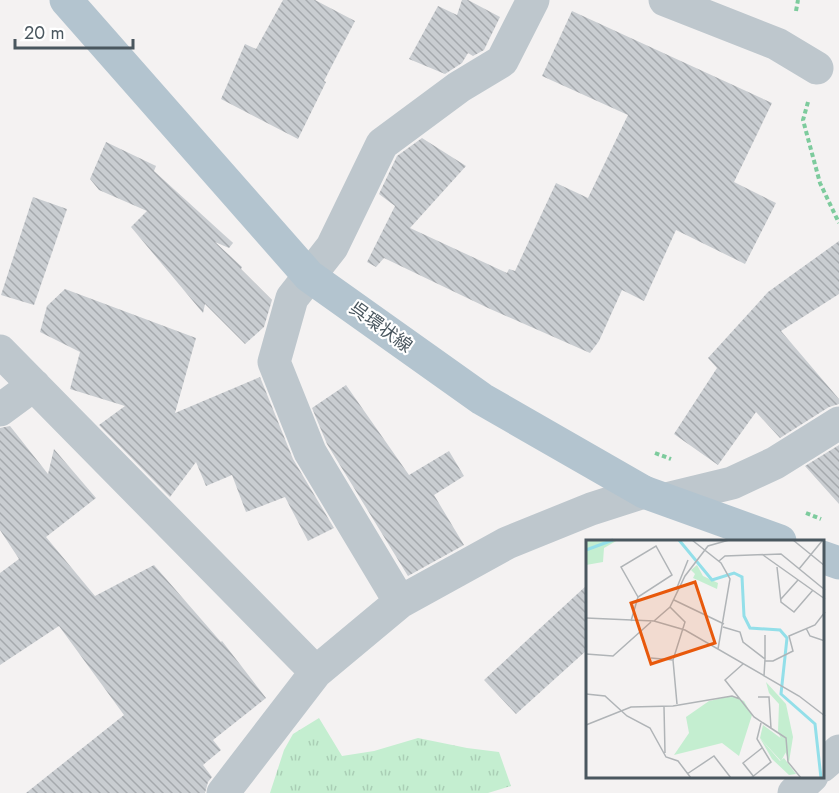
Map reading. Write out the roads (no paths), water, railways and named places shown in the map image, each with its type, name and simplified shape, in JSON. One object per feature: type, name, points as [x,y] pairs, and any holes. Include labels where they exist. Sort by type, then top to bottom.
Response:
[{"type":"main road","name":"呉環状線","points":[[66,0],[309,276],[482,399],[655,496],[777,540]]},
{"type":"main road","points":[[824,558],[839,563]]},
{"type":"street","points":[[400,602],[310,452],[274,362],[292,298],[332,247],[382,144],[459,87],[501,61],[533,0]]},
{"type":"street","points":[[665,0],[777,44],[817,68]]},
{"type":"street","points":[[0,351],[316,672]]},
{"type":"street","points":[[0,410],[34,385]]},
{"type":"street","points":[[223,793],[316,672],[400,602],[507,543],[591,508],[732,483],[775,463],[839,423]]},
{"type":"street","points":[[251,793],[260,776],[270,732]]},
{"type":"street","points":[[824,764],[839,751]]},
{"type":"street","points":[[794,793],[811,778]]}]
